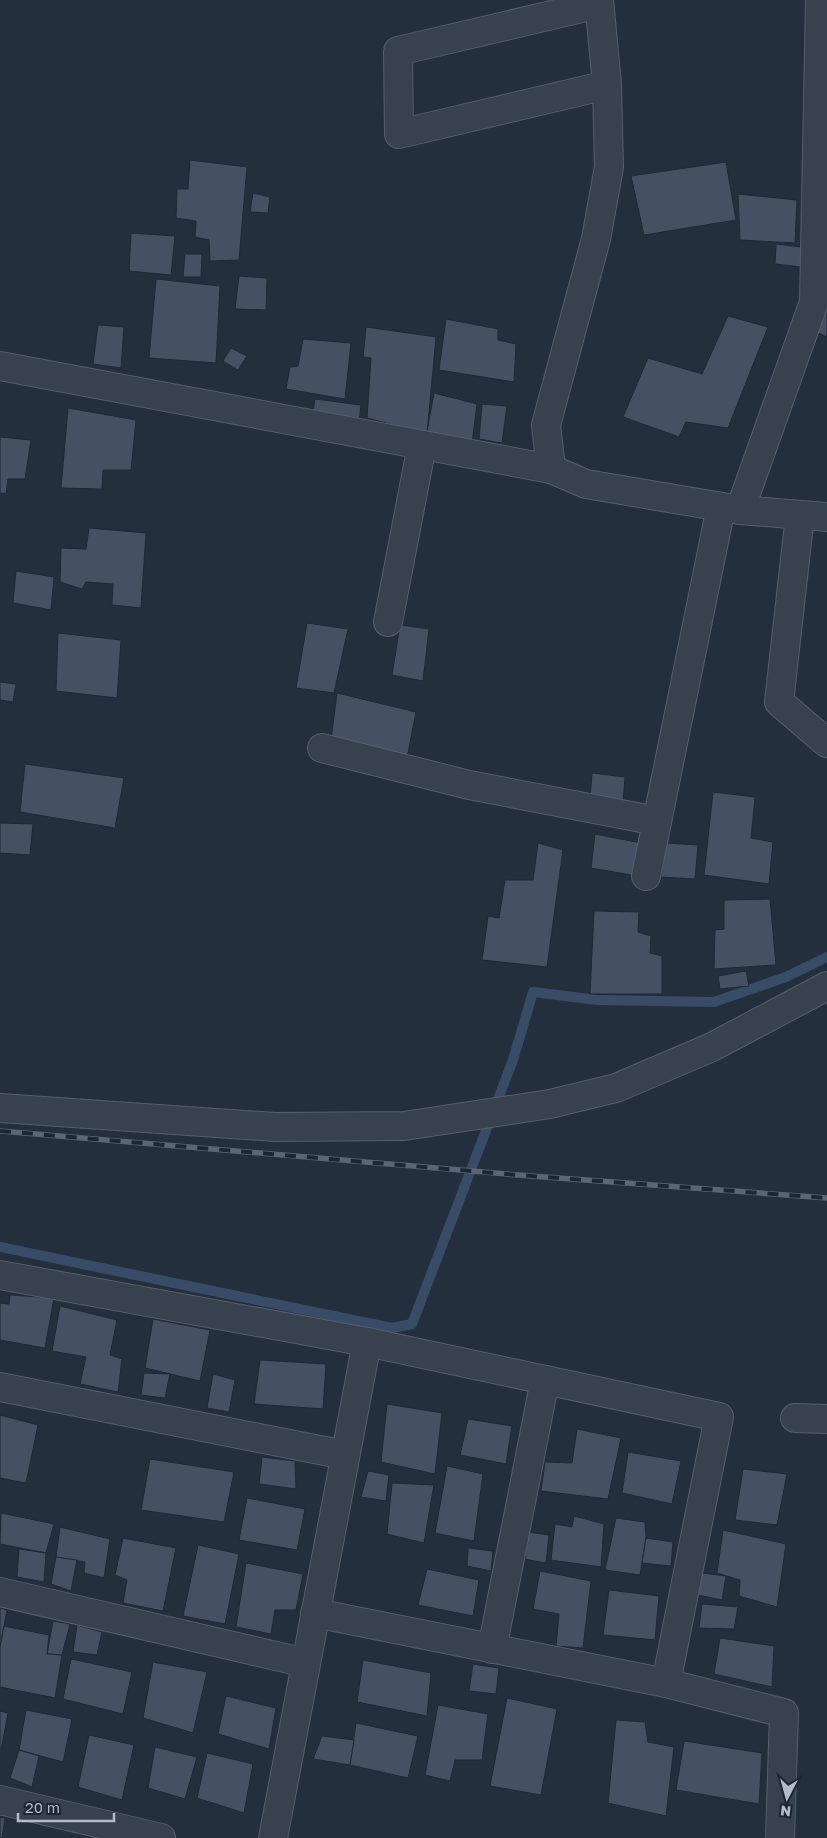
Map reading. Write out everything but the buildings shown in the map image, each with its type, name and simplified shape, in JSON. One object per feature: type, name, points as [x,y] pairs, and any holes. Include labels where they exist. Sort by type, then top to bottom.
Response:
[{"type":"street","points":[[646,876],[657,821],[730,508],[814,302],[823,100],[820,0]]},
{"type":"street","points":[[551,469],[546,425],[596,239],[609,167],[607,85],[599,2],[398,51],[399,134],[607,85]]},
{"type":"street","points":[[0,366],[551,469],[586,484],[730,508],[827,517]]},
{"type":"street","points":[[388,622],[422,445]]},
{"type":"street","points":[[800,515],[779,702],[827,743]]},
{"type":"street","points":[[322,748],[469,784],[657,821]]},
{"type":"street","points":[[0,1108],[276,1126],[404,1126],[520,1109],[550,1104],[616,1088],[712,1047],[827,986]]},
{"type":"street","points":[[0,1275],[367,1342],[719,1417],[666,1683]]},
{"type":"street","points":[[273,1838],[367,1342]]},
{"type":"street","points":[[492,1649],[545,1380]]},
{"type":"street","points":[[0,1387],[345,1456]]},
{"type":"street","points":[[795,1418],[827,1419]]},
{"type":"street","points":[[0,1592],[306,1663]]},
{"type":"street","points":[[315,1613],[666,1683],[784,1713],[780,1838]]},
{"type":"street","points":[[0,1800],[74,1828],[161,1838]]},
{"type":"waterway","points":[[0,1247],[392,1328],[412,1324],[513,1060],[533,992],[597,1000],[714,1002],[786,977],[827,957]]},
{"type":"railway","points":[[0,1131],[518,1175],[827,1198]]}]
